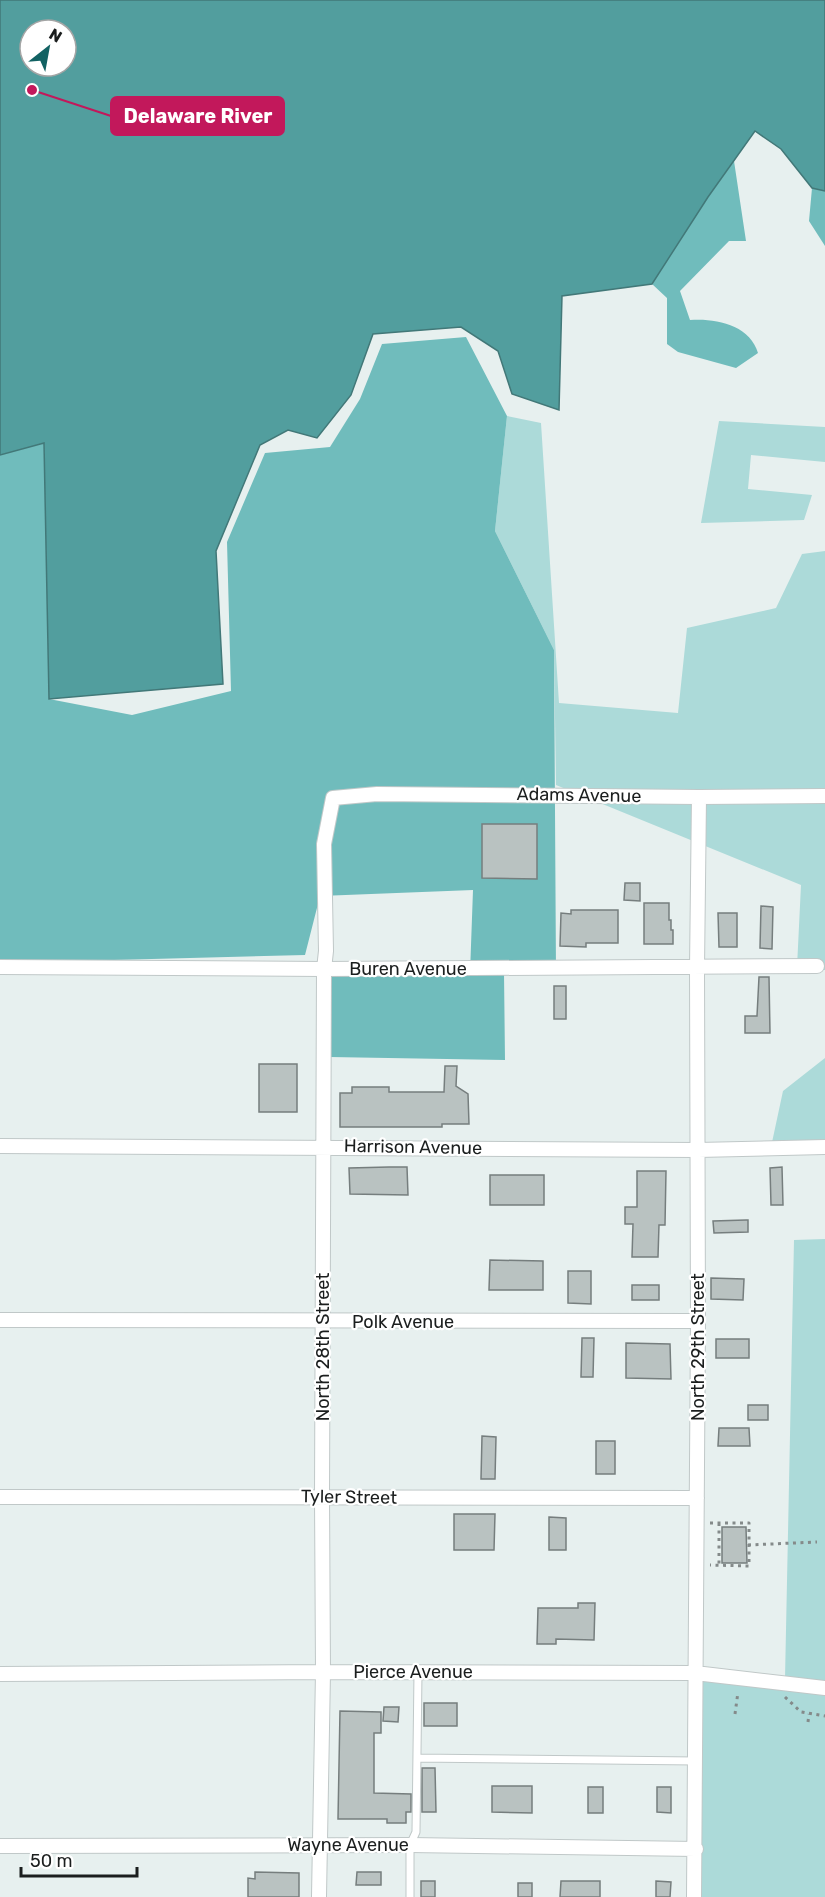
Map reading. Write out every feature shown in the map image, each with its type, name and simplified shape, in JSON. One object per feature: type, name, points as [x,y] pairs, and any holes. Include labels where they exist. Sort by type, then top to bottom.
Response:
[{"type":"street","name":"Adams Avenue","points":[[333,798],[376,794],[825,796]]},
{"type":"street","name":"North 29th Street","points":[[694,1897],[699,797]]},
{"type":"street","name":"North 28th Street","points":[[320,1897],[323,1672],[324,969],[326,951],[324,844],[333,798]]},
{"type":"street","name":"Buren Avenue","points":[[0,967],[324,969],[817,966]]},
{"type":"street","name":"Harrison Avenue","points":[[0,1146],[324,1146],[698,1150],[825,1147]]},
{"type":"street","name":"Polk Avenue","points":[[0,1320],[698,1321]]},
{"type":"street","name":"Tyler Street","points":[[0,1497],[322,1496],[697,1504]]},
{"type":"street","name":"Pierce Avenue","points":[[0,1674],[695,1673],[825,1688]]},
{"type":"street","name":"Wayne Avenue","points":[[0,1846],[410,1845],[696,1849]]},
{"type":"lane","points":[[410,1897],[410,1845],[416,1832],[418,1672]]},
{"type":"lane","points":[[417,1758],[696,1761]]},
{"type":"path","points":[[697,1504],[707,1512],[708,1523],[748,1523],[749,1566],[707,1565]]},
{"type":"path","points":[[719,1523],[719,1566]]},
{"type":"path","points":[[748,1545],[817,1542]]},
{"type":"path","points":[[735,1714],[738,1691]]},
{"type":"path","points":[[783,1696],[801,1712],[825,1716]]},
{"type":"path","points":[[808,1722],[809,1714]]},
{"type":"shaded area","points":[[0,0],[825,0],[825,191],[812,188],[781,149],[755,131],[708,197],[652,284],[562,296],[559,410],[512,394],[498,351],[461,327],[373,334],[351,395],[317,438],[288,430],[260,445],[216,551],[223,684],[49,699],[44,443],[0,455]]},
{"type":"shaded area","points":[[734,161],[746,241],[729,241],[680,291],[690,320],[710,320],[731,325],[748,336],[754,343],[758,353],[736,368],[678,352],[667,344],[667,298],[652,284]]},
{"type":"shaded area","points":[[812,188],[825,191],[825,246],[809,221]]},
{"type":"shaded area","points":[[466,337],[507,416],[495,531],[554,650],[556,972],[504,973],[505,1060],[330,1057],[330,972],[470,973],[473,890],[320,896],[305,955],[0,963],[0,455],[44,443],[49,699],[132,715],[231,691],[227,542],[265,453],[330,447],[360,399],[382,344]]},
{"type":"shaded area","points":[[507,416],[541,423],[559,703],[678,713],[687,628],[776,608],[802,554],[825,551],[825,970],[797,967],[801,885],[556,785],[554,650],[495,531]]},
{"type":"shaded area","points":[[719,421],[825,427],[825,462],[751,455],[748,489],[812,495],[804,520],[701,523]]},
{"type":"shaded area","points":[[825,1058],[825,1149],[771,1147],[783,1091]]},
{"type":"shaded area","points":[[825,1239],[825,1897],[696,1897],[697,1667],[785,1679],[794,1240]]},
{"type":"building","points":[[482,824],[537,824],[537,879],[482,878]]},
{"type":"building","points":[[625,883],[640,883],[640,901],[624,900]]},
{"type":"building","points":[[644,903],[669,903],[673,944],[644,944]]},
{"type":"building","points":[[761,906],[773,907],[772,949],[760,948]]},
{"type":"building","points":[[571,910],[618,910],[618,943],[586,943],[586,947],[560,946],[561,913],[571,914]]},
{"type":"building","points":[[718,913],[737,913],[737,947],[719,947]]},
{"type":"building","points":[[759,977],[769,977],[770,1033],[745,1033],[745,1016],[757,1016]]},
{"type":"building","points":[[554,986],[566,986],[566,1019],[554,1019]]},
{"type":"building","points":[[259,1064],[297,1064],[297,1112],[259,1112]]},
{"type":"building","points":[[445,1066],[457,1066],[456,1086],[468,1094],[469,1124],[442,1124],[442,1127],[340,1127],[340,1093],[352,1093],[352,1087],[389,1087],[389,1092],[444,1092]]},
{"type":"building","points":[[407,1167],[408,1195],[350,1194],[349,1168]]},
{"type":"building","points":[[782,1167],[783,1205],[771,1205],[770,1168]]},
{"type":"building","points":[[637,1171],[666,1171],[665,1225],[659,1225],[658,1257],[632,1257],[633,1224],[625,1224],[625,1207],[637,1207]]},
{"type":"building","points":[[490,1175],[544,1175],[544,1205],[490,1205]]},
{"type":"building","points":[[748,1220],[748,1232],[714,1233],[713,1221]]},
{"type":"building","points":[[490,1260],[543,1261],[543,1290],[489,1290]]},
{"type":"building","points":[[568,1271],[591,1271],[591,1304],[568,1303]]},
{"type":"building","points":[[711,1278],[744,1279],[743,1300],[711,1299]]},
{"type":"building","points":[[632,1285],[659,1285],[659,1300],[632,1300]]},
{"type":"building","points":[[582,1338],[594,1338],[593,1377],[581,1377]]},
{"type":"building","points":[[716,1339],[749,1339],[749,1358],[716,1358]]},
{"type":"building","points":[[626,1343],[670,1344],[671,1379],[626,1378]]},
{"type":"building","points":[[748,1405],[768,1405],[768,1420],[748,1420]]},
{"type":"building","points":[[719,1428],[749,1428],[750,1446],[718,1446]]},
{"type":"building","points":[[482,1436],[496,1437],[495,1479],[481,1479]]},
{"type":"building","points":[[596,1441],[615,1441],[615,1474],[596,1474]]},
{"type":"building","points":[[454,1514],[495,1514],[494,1550],[454,1550]]},
{"type":"building","points":[[549,1517],[566,1518],[566,1550],[549,1550]]},
{"type":"building","points":[[722,1527],[746,1527],[747,1563],[722,1563]]},
{"type":"building","points":[[578,1603],[595,1603],[594,1640],[556,1639],[556,1644],[537,1644],[538,1608],[578,1608]]},
{"type":"building","points":[[424,1703],[457,1703],[457,1726],[424,1726]]},
{"type":"building","points":[[384,1707],[399,1707],[398,1722],[383,1721]]},
{"type":"building","points":[[340,1711],[381,1712],[381,1733],[374,1733],[374,1793],[411,1794],[411,1812],[406,1812],[406,1823],[387,1823],[387,1819],[338,1819]]},
{"type":"building","points":[[422,1768],[435,1768],[436,1812],[422,1812]]},
{"type":"building","points":[[492,1786],[532,1786],[532,1813],[492,1812]]},
{"type":"building","points":[[588,1787],[603,1787],[603,1813],[588,1813]]},
{"type":"building","points":[[657,1787],[671,1787],[671,1813],[657,1812]]},
{"type":"building","points":[[255,1872],[299,1873],[299,1897],[248,1897],[248,1878],[255,1879]]},
{"type":"building","points":[[357,1872],[381,1872],[381,1885],[356,1885]]},
{"type":"building","points":[[421,1881],[435,1881],[435,1897],[421,1897]]},
{"type":"building","points":[[561,1881],[600,1881],[600,1897],[560,1897]]},
{"type":"building","points":[[656,1881],[671,1882],[670,1897],[656,1897]]},
{"type":"building","points":[[518,1883],[532,1883],[532,1897],[518,1897]]},
{"type":"place","name":"Delaware River","points":[[32,90]]}]
